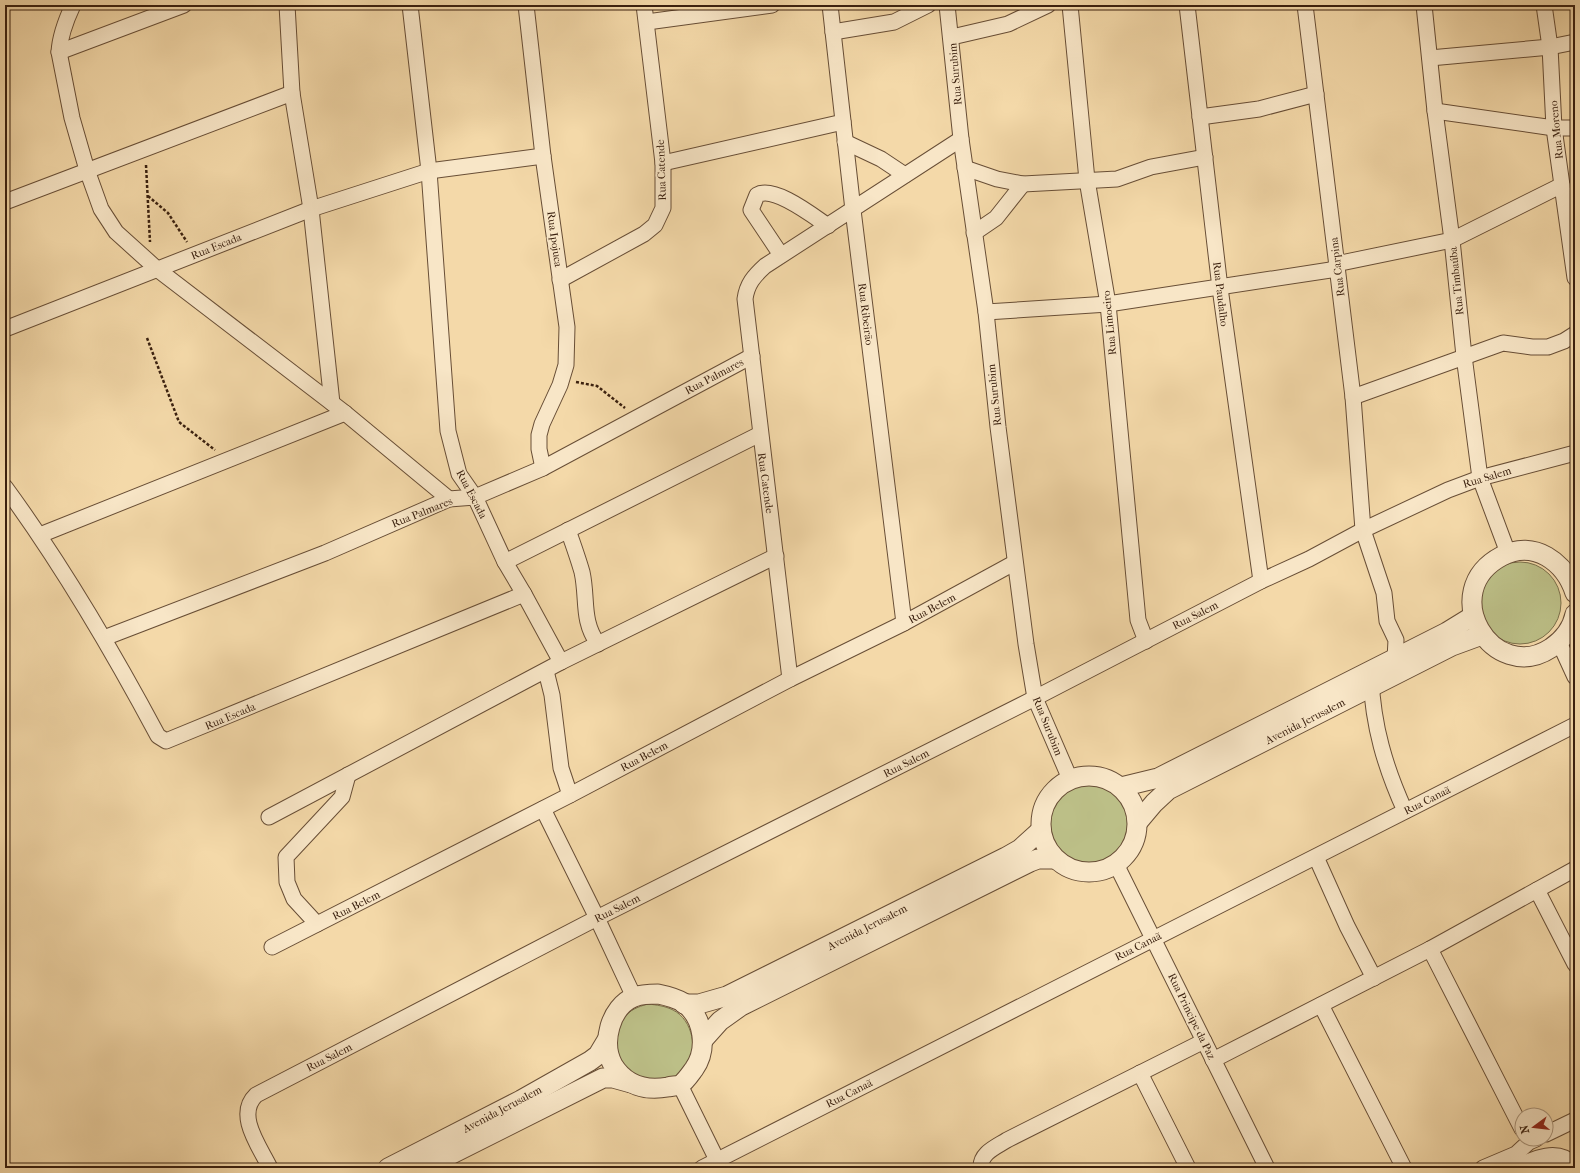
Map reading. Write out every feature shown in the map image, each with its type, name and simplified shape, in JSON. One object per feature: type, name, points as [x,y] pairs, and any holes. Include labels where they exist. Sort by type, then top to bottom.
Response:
[{"type":"street","points":[[73,5],[66,20],[59,52],[72,118],[86,170],[101,209],[116,232],[154,267],[345,413],[449,499]]},
{"type":"street","points":[[59,52],[184,5]]},
{"type":"street","points":[[287,5],[292,93],[311,209],[332,403]]},
{"type":"street","name":"Rua Escada","points":[[410,5],[429,172],[448,431],[460,474],[475,497],[505,562],[561,662]]},
{"type":"street","name":"Rua Ipojuca","points":[[526,5],[543,156],[567,327],[566,365],[562,379],[539,435],[539,449],[543,468]]},
{"type":"street","name":"Rua Catende","points":[[560,280],[644,234],[655,225],[663,208],[663,162],[644,5]]},
{"type":"street","points":[[647,22],[772,5]]},
{"type":"street","name":"Rua Ribeirão","points":[[830,5],[853,210],[904,623]]},
{"type":"street","points":[[834,32],[894,22],[928,5]]},
{"type":"street","name":"Rua Surubim","points":[[948,5],[961,139],[986,312],[1014,563],[1035,698],[1070,779]]},
{"type":"street","points":[[952,37],[1008,24],[1048,5]]},
{"type":"street","name":"Rua Limoeiro","points":[[1070,5],[1087,180],[1108,304],[1138,620],[1146,641]]},
{"type":"street","name":"Rua Paudalho","points":[[1187,5],[1220,288],[1260,581]]},
{"type":"street","name":"Rua Carpina","points":[[1305,5],[1353,397],[1363,530],[1384,593],[1387,621],[1396,640],[1395,659]]},
{"type":"street","name":"Rua Timbaúba","points":[[1424,5],[1434,111],[1452,240],[1464,356],[1480,478],[1508,553]]},
{"type":"street","name":"Rua Moreno","points":[[1544,5],[1550,47],[1554,128],[1575,278]]},
{"type":"street","points":[[1430,58],[1550,47],[1575,42]]},
{"type":"street","points":[[5,202],[292,93]]},
{"type":"street","points":[[1200,117],[1259,109],[1316,94]]},
{"type":"street","points":[[1434,111],[1554,128],[1575,128]]},
{"type":"street","points":[[663,162],[843,122]]},
{"type":"street","points":[[828,226],[804,210],[778,196],[766,192],[757,196],[751,210],[781,256],[828,226],[853,210],[961,139]]},
{"type":"street","points":[[845,142],[881,159],[905,175]]},
{"type":"street","name":"Rua Escada","points":[[5,329],[154,267],[194,255],[311,209],[429,172],[543,156]]},
{"type":"street","points":[[965,168],[997,179],[1023,184],[1117,179],[1151,166],[1205,157]]},
{"type":"street","points":[[974,233],[996,218],[1023,184]]},
{"type":"street","points":[[986,312],[1108,304],[1220,288],[1337,266],[1452,240],[1562,185]]},
{"type":"street","name":"Rua Catende","points":[[781,256],[765,266],[754,276],[747,288],[745,300],[790,679]]},
{"type":"street","points":[[1353,397],[1503,343],[1532,347],[1548,347],[1564,341],[1575,334]]},
{"type":"street","name":"Rua Palmares","points":[[104,638],[325,554],[449,499],[475,497],[543,468],[752,356]]},
{"type":"street","points":[[40,535],[345,413]]},
{"type":"street","points":[[505,562],[760,434]]},
{"type":"street","name":"Rua Salem","points":[[270,1168],[249,1126],[246,1111],[250,1100],[256,1095],[597,918],[1035,698],[1260,581],[1309,559],[1363,530],[1448,490],[1480,478],[1575,453]]},
{"type":"street","points":[[5,487],[40,535],[104,638]]},
{"type":"street","points":[[568,530],[582,572],[587,625],[590,633],[598,644]]},
{"type":"street","points":[[1575,562],[1522,550],[1508,553],[1491,562],[1478,577],[1472,596],[1473,616],[1482,635],[1495,647],[1511,654],[1534,654],[1545,652],[1560,642],[1568,632],[1575,614]]},
{"type":"street","points":[[269,817],[561,662],[776,556]]},
{"type":"street","points":[[1548,556],[1561,566],[1571,580],[1575,593]]},
{"type":"street","name":"Rua Belem","points":[[272,947],[543,809],[790,679],[904,623],[1014,563]]},
{"type":"street","name":"Rua Escada","points":[[104,638],[158,736],[162,740],[171,741],[524,594]]},
{"type":"street","name":"Avenida Jerusalem","points":[[1371,679],[1395,659],[1447,632],[1473,616]]},
{"type":"street","name":"Avenida Jerusalem","points":[[1138,822],[1131,800],[1121,787],[1109,780],[1096,776],[1083,775],[1070,779],[1056,787],[1046,800],[1041,815],[1041,830],[1045,846],[1055,859],[1069,868],[1085,873],[1102,871],[1124,858],[1134,842],[1138,822],[1154,803],[1168,790],[1233,749],[1371,679],[1482,635]]},
{"type":"street","points":[[1560,642],[1575,677]]},
{"type":"street","points":[[546,671],[552,695],[561,768],[570,795]]},
{"type":"street","points":[[1371,679],[1380,746],[1390,777],[1405,811]]},
{"type":"street","name":"Rua Canaã","points":[[702,1168],[1575,725]]},
{"type":"street","name":"Avenida Jerusalem","points":[[1121,787],[1158,778],[1233,749]]},
{"type":"street","points":[[317,924],[294,898],[287,882],[286,857],[342,797],[348,775]]},
{"type":"street","points":[[543,809],[634,997]]},
{"type":"street","name":"Avenida Jerusalem","points":[[942,898],[1020,850],[1041,830]]},
{"type":"street","points":[[1316,857],[1347,926],[1374,978]]},
{"type":"street","name":"Avenida Jerusalem","points":[[684,1004],[700,1004],[726,996],[803,967],[942,898],[1038,859],[1055,859]]},
{"type":"street","name":"Rua Principe da Paz","points":[[1116,864],[1267,1168]]},
{"type":"street","points":[[1213,1060],[1430,949],[1575,869]]},
{"type":"street","points":[[1537,890],[1575,964]]},
{"type":"street","points":[[1430,949],[1514,1113]]},
{"type":"street","name":"Avenida Jerusalem","points":[[703,1040],[720,1021],[803,967]]},
{"type":"street","name":"Avenida Jerusalem","points":[[424,1168],[603,1078],[613,1078],[642,1088],[654,1090],[680,1085],[699,1062],[703,1040],[700,1026],[694,1014],[684,1004],[672,997],[658,994],[634,997],[622,1007],[614,1017],[609,1028],[607,1040],[609,1053],[613,1065],[621,1075],[631,1083]]},
{"type":"street","points":[[1321,1005],[1404,1168]]},
{"type":"street","name":"Avenida Jerusalem","points":[[388,1168],[521,1100],[590,1061],[598,1055],[607,1040]]},
{"type":"street","points":[[981,1168],[981,1162],[985,1155],[1007,1140],[1204,1041]]},
{"type":"street","points":[[1140,1073],[1188,1168]]},
{"type":"street","points":[[680,1085],[717,1160]]},
{"type":"street","points":[[1554,1130],[1575,1120]]},
{"type":"street","points":[[1483,1168],[1516,1154],[1524,1147]]},
{"type":"street","points":[[1515,1168],[1551,1155],[1559,1155],[1569,1159],[1575,1166]]},
{"type":"path","points":[[145,148],[154,267]]},
{"type":"path","points":[[148,196],[168,213],[194,255]]},
{"type":"path","points":[[147,338],[179,422],[229,460]]},
{"type":"path","points":[[562,379],[597,386],[617,400],[635,418]]},
{"type":"green space","points":[[1520,562],[1536,565],[1549,574],[1558,587],[1561,603],[1558,619],[1549,632],[1536,641],[1520,644],[1504,641],[1491,632],[1482,619],[1479,603],[1482,587],[1491,574],[1504,565]]},
{"type":"green space","points":[[1088,785],[1104,788],[1117,797],[1126,810],[1129,826],[1126,842],[1117,855],[1104,864],[1088,867],[1072,864],[1059,855],[1050,842],[1047,826],[1050,810],[1059,797],[1072,788]]},
{"type":"green space","points":[[648,1004],[658,1005],[673,1010],[680,1015],[689,1028],[692,1036],[692,1054],[685,1069],[678,1076],[662,1085],[624,1075],[612,1038],[622,1020],[629,1012],[640,1006]]}]
